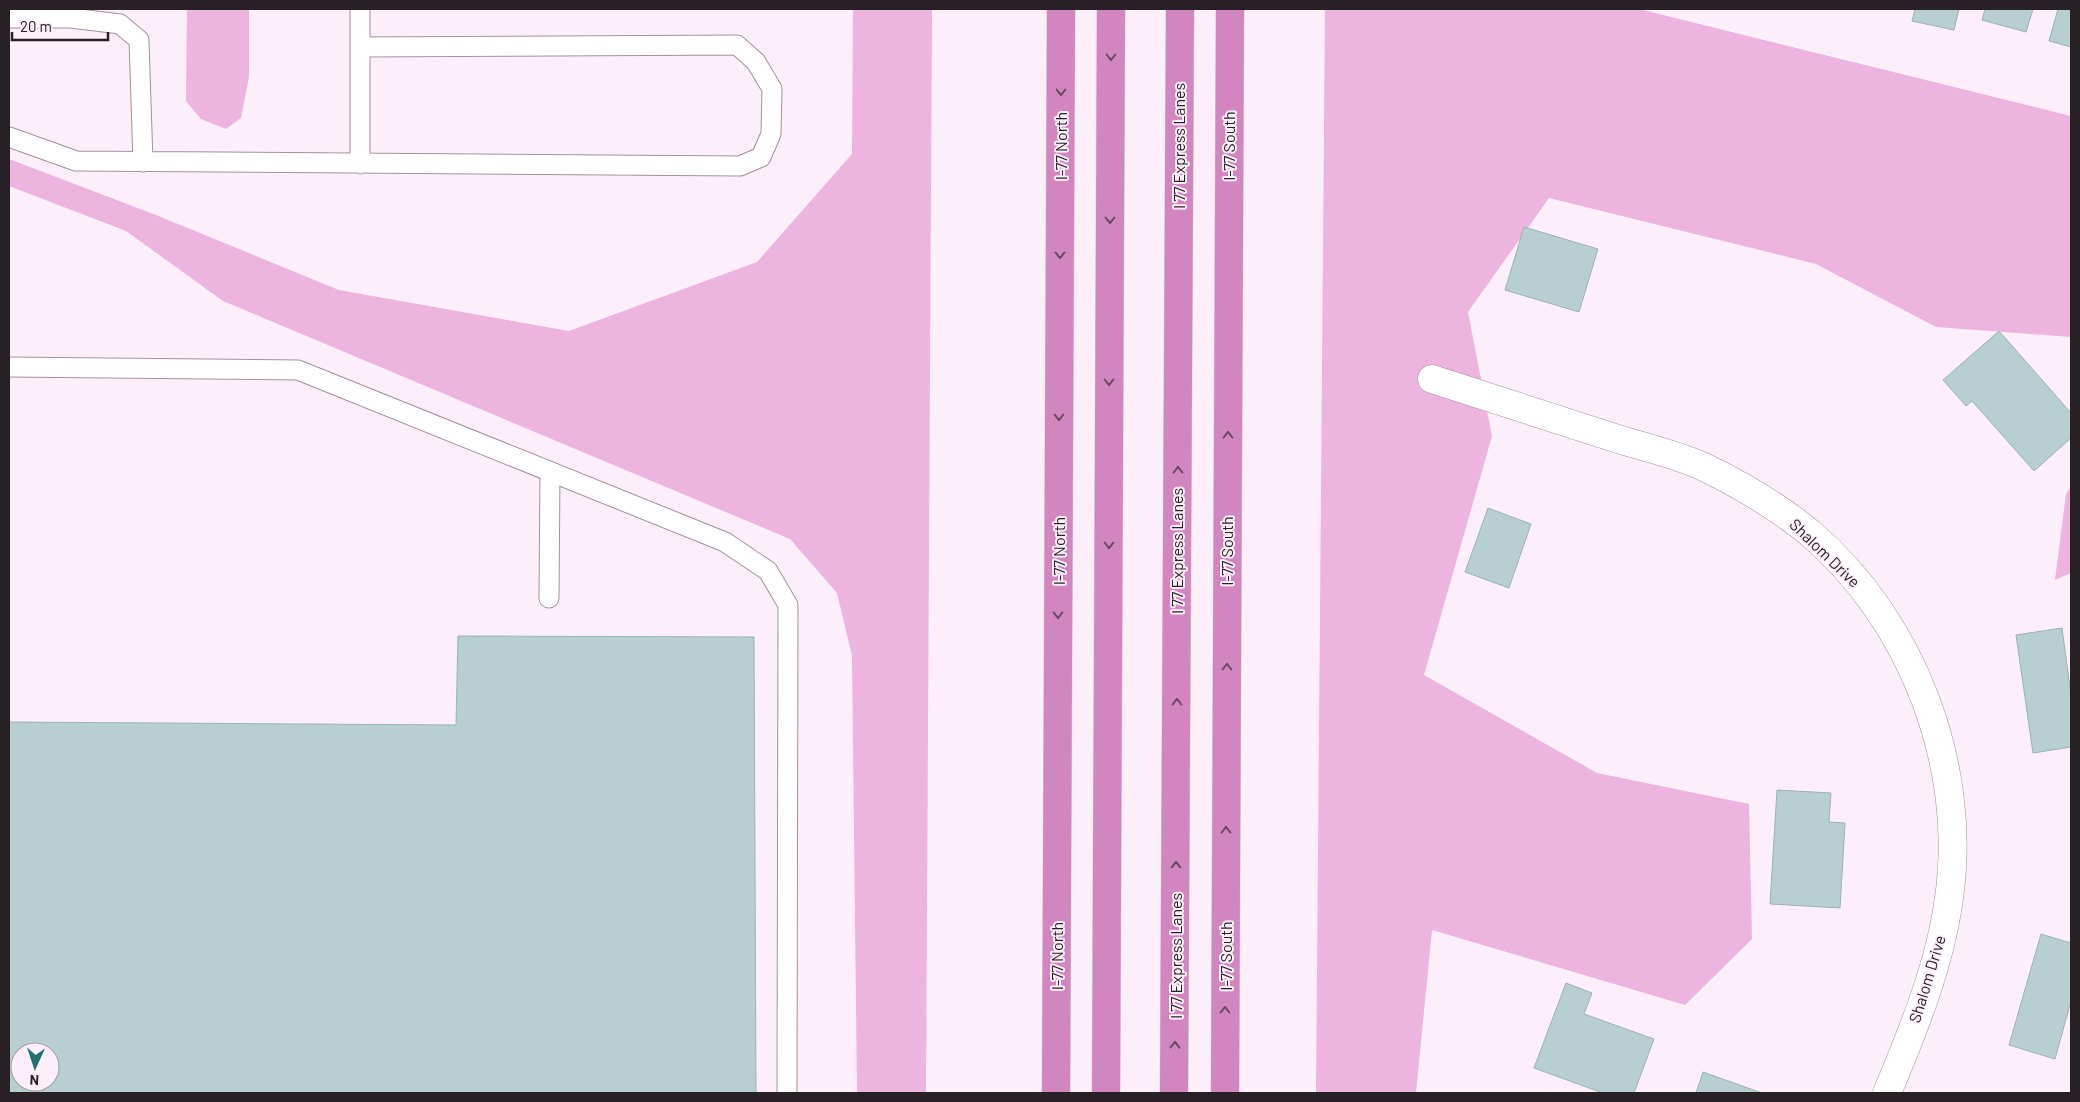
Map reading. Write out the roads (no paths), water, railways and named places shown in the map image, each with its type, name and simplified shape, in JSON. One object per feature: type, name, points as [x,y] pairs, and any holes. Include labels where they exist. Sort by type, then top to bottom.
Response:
[{"type":"highway","name":"I-77 North","points":[[1056,1093],[1061,9]]},
{"type":"highway","points":[[1106,1093],[1111,9]]},
{"type":"highway","name":"I 77 Express Lanes","points":[[1174,1093],[1180,9]]},
{"type":"highway","name":"I-77 South","points":[[1225,1093],[1230,9]]},
{"type":"street","name":"Shalom Drive","points":[[1432,379],[1703,466],[1771,503],[1811,534],[1851,575],[1886,621],[1914,671],[1937,732],[1948,788],[1953,839],[1950,897],[1937,960],[1887,1093]]},
{"type":"lane","points":[[360,9],[360,164]]},
{"type":"lane","points":[[9,18],[72,18],[120,24],[139,40],[143,162]]},
{"type":"lane","points":[[9,137],[76,162],[740,166],[761,157],[771,134],[772,89],[756,62],[737,45],[360,47]]},
{"type":"lane","points":[[9,367],[298,370],[725,542],[768,571],[788,606],[787,1093]]},
{"type":"lane","points":[[549,598],[550,472]]}]
